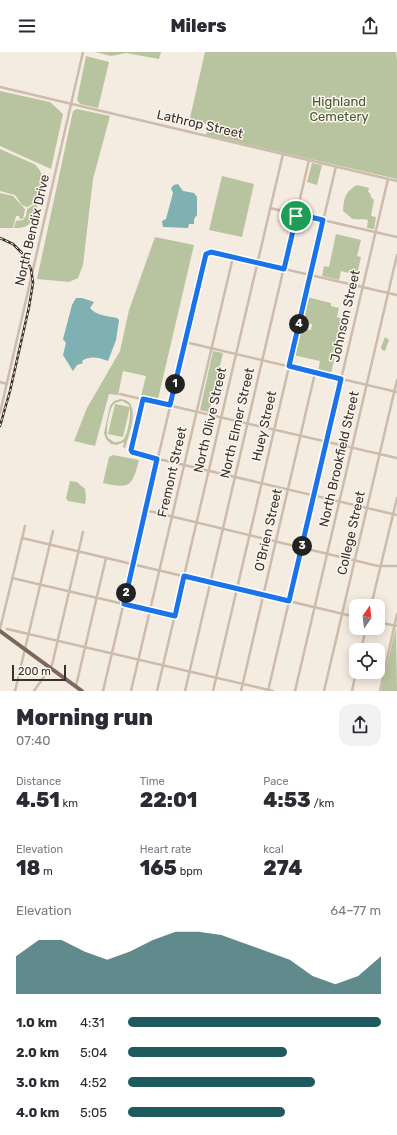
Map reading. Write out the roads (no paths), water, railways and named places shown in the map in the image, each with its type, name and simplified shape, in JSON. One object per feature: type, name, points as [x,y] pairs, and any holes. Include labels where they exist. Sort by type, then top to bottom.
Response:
[{"type":"main road","points":[[0,630],[82,691]]},
{"type":"street","name":"North Bendix Drive","points":[[0,413],[83,52]]},
{"type":"street","name":"Lathrop Street","points":[[0,87],[396,180]]},
{"type":"street","name":"North Olive Street","points":[[157,691],[283,154]]},
{"type":"street","name":"North Elmer Street","points":[[184,691],[309,160]]},
{"type":"street","name":"Huey Street","points":[[213,691],[336,166]]},
{"type":"street","name":"Johnson Street","points":[[268,690],[388,179]]},
{"type":"street","points":[[270,208],[397,237]]},
{"type":"street","points":[[103,691],[205,256],[208,252],[233,257],[397,295]]},
{"type":"street","name":"North Brookfield Street","points":[[295,691],[397,255]]},
{"type":"street","name":"Fremont Street","points":[[131,691],[233,257]]},
{"type":"street","points":[[185,342],[396,391]]},
{"type":"street","name":"O'Brien Street","points":[[241,691],[315,373]]},
{"type":"street","name":"College Street","points":[[324,691],[396,391],[397,380]]},
{"type":"street","points":[[0,382],[7,384]]},
{"type":"street","points":[[120,394],[397,458]]},
{"type":"street","points":[[143,399],[131,450],[132,452],[397,515]]},
{"type":"street","points":[[373,599],[397,498]]},
{"type":"street","points":[[145,510],[381,566],[397,566]]},
{"type":"street","points":[[0,630],[25,526]]},
{"type":"street","points":[[16,691],[53,531]]},
{"type":"street","points":[[34,691],[51,668],[83,532]]},
{"type":"street","points":[[22,538],[349,615]]},
{"type":"street","points":[[76,686],[106,558]]},
{"type":"street","points":[[12,578],[175,616]]},
{"type":"street","points":[[380,691],[396,626],[397,614]]},
{"type":"street","points":[[385,624],[396,626]]},
{"type":"street","points":[[7,629],[274,691]]},
{"type":"street","points":[[352,691],[355,679]]},
{"type":"water","points":[[178,184],[183,191],[194,193],[197,197],[197,215],[194,219],[194,224],[189,224],[188,228],[163,227],[162,221],[166,219],[173,193],[171,188]]},
{"type":"water","points":[[76,298],[82,298],[94,302],[90,308],[93,311],[117,318],[119,320],[116,340],[108,361],[98,358],[88,358],[82,361],[83,363],[77,365],[73,371],[63,355],[66,343],[63,339],[72,305]]},
{"type":"railway","points":[[0,238],[13,244],[24,255],[31,269],[33,283],[10,391],[0,426]]},
{"type":"park label","name":"Highland Cemetery","points":[[339,108]]}]
